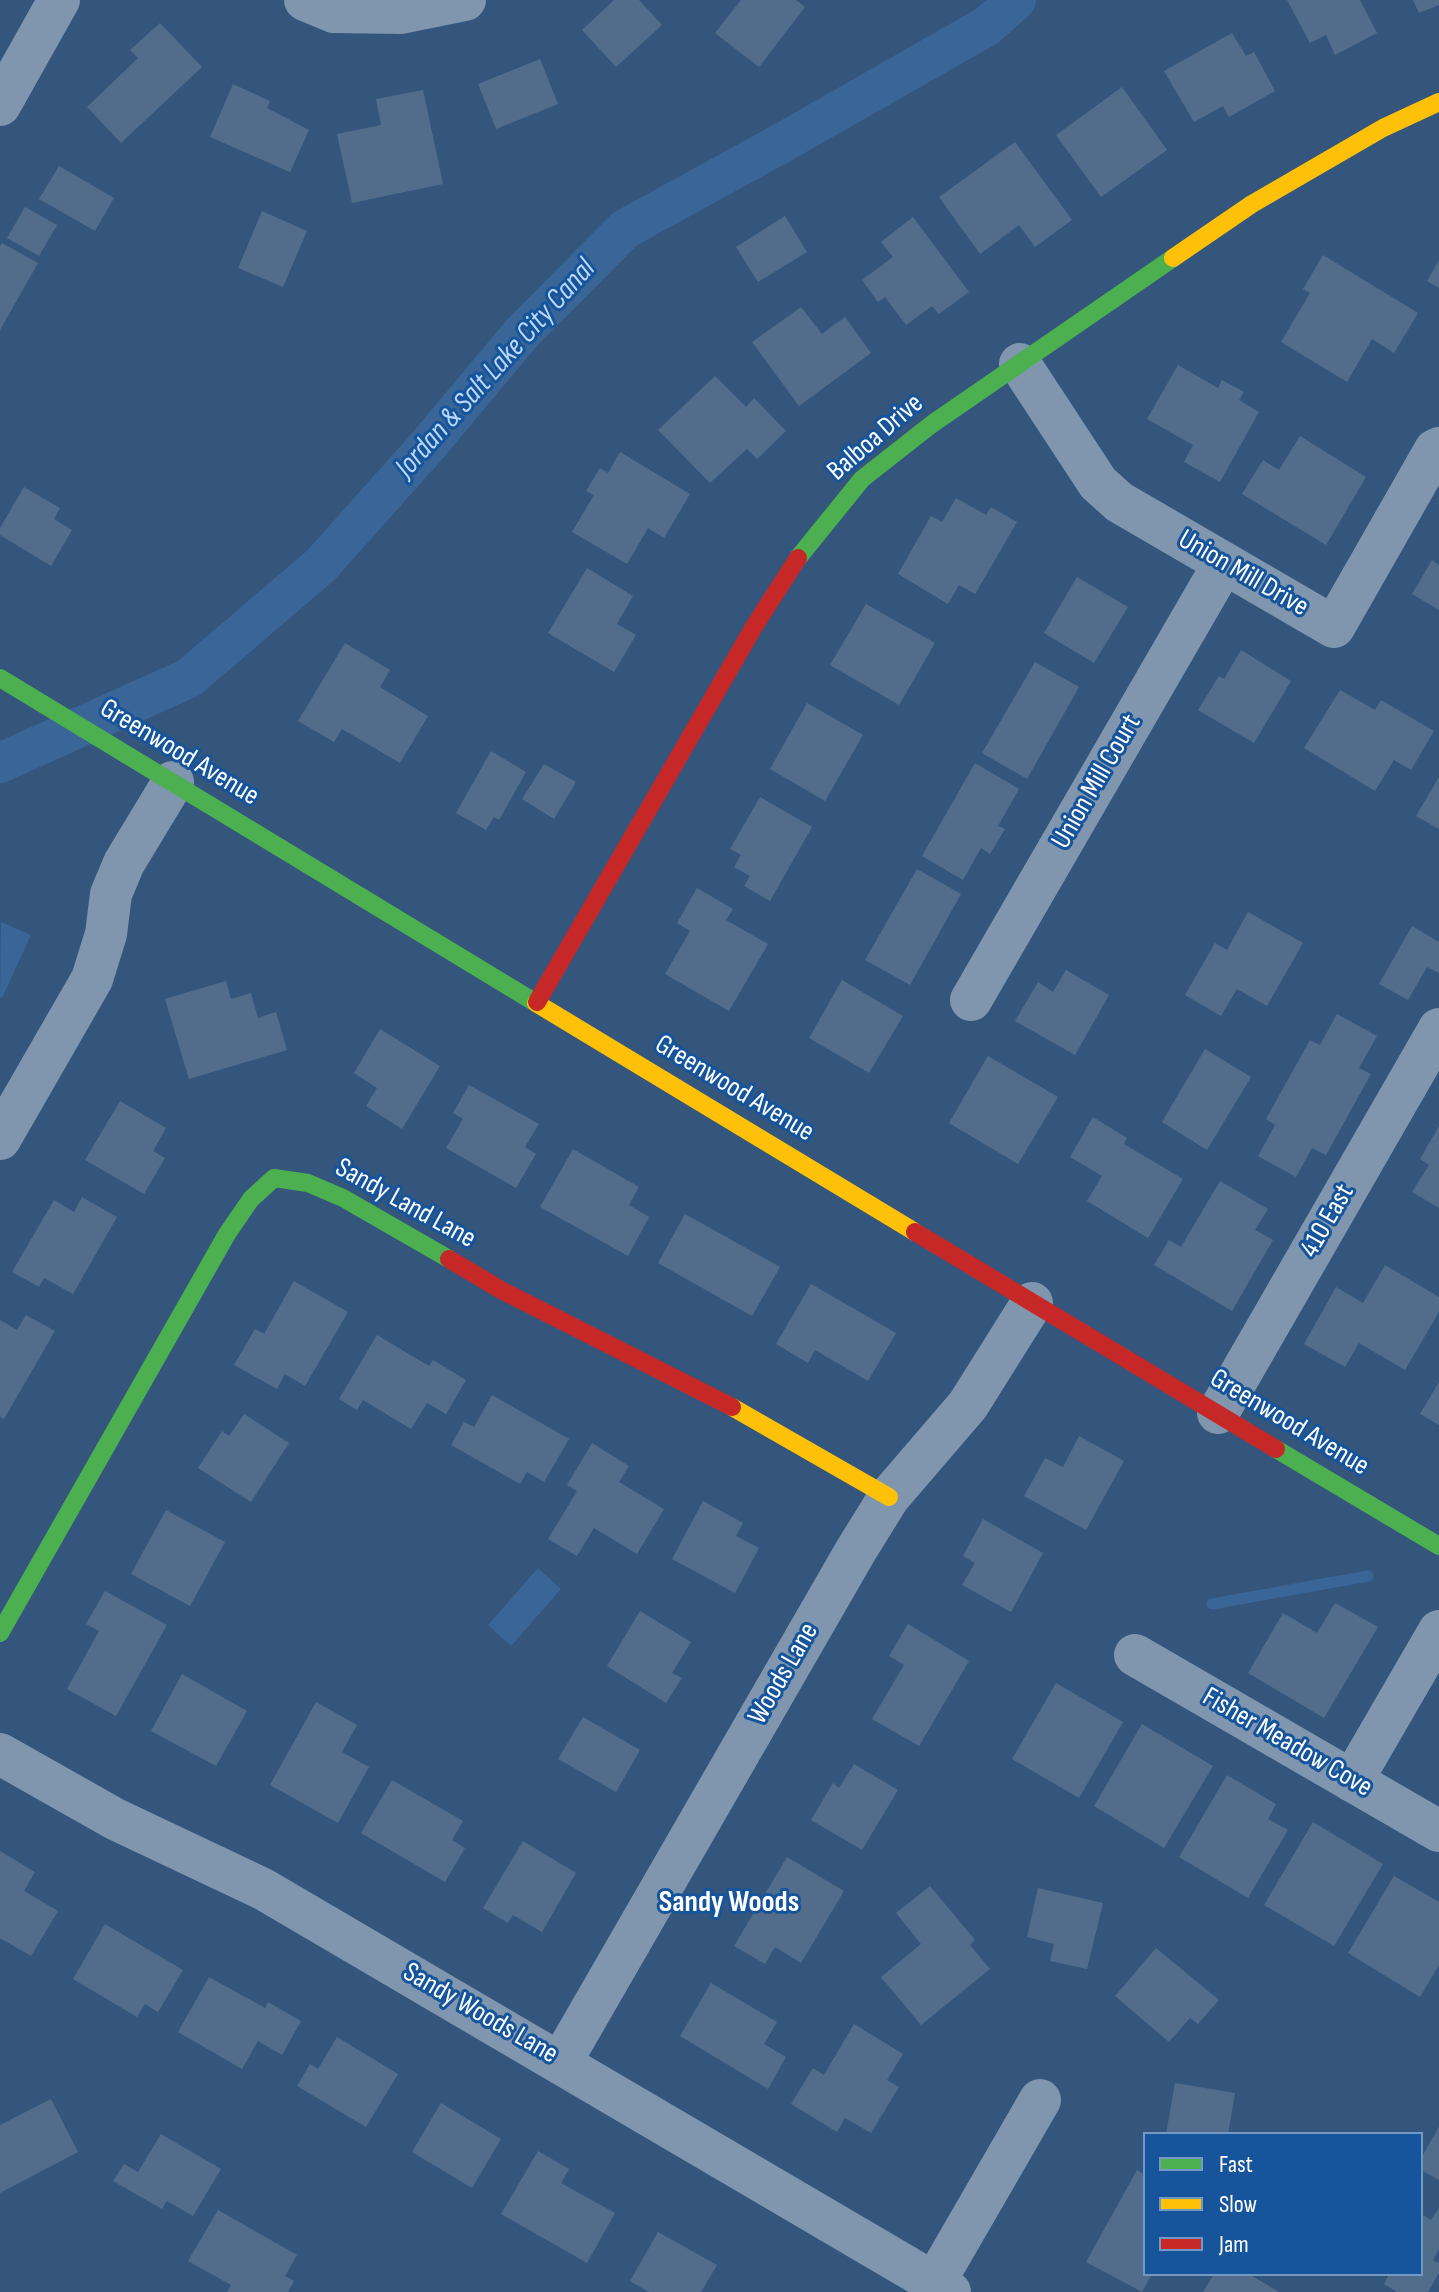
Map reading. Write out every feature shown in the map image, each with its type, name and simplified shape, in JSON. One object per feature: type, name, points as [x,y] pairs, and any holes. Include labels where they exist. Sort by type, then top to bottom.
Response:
[{"type":"street","points":[[0,105],[59,0]]},
{"type":"street","points":[[305,0],[334,12],[401,13],[465,0]]},
{"type":"street","name":"Balboa Drive","points":[[537,1002],[755,625],[805,547],[862,479],[932,424],[1252,204],[1383,128],[1439,102]]},
{"type":"street","name":"Union Mill Drive","points":[[1020,364],[1098,483],[1119,502],[1334,627],[1435,450],[1439,448]]},
{"type":"street","name":"Union Mill Court","points":[[971,1000],[1224,563]]},
{"type":"street","name":"Greenwood Avenue","points":[[0,678],[1439,1546]]},
{"type":"street","points":[[0,1139],[92,979],[106,934],[111,894],[156,772]]},
{"type":"street","name":"410 East","points":[[1218,1413],[1439,1029]]},
{"type":"street","name":"Sandy Land Lane","points":[[0,1633],[227,1234],[251,1199],[274,1178],[308,1183],[343,1198],[501,1290],[748,1415],[889,1497]]},
{"type":"street","name":"Woods Lane","points":[[561,2062],[889,1497],[968,1405],[1032,1303]]},
{"type":"street","points":[[1352,1781],[1439,1631]]},
{"type":"street","name":"Fisher Meadow Cove","points":[[1135,1655],[1439,1831]]},
{"type":"street","name":"Sandy Woods Lane","points":[[0,1754],[115,1819],[263,1889],[561,2062],[938,2289]]},
{"type":"street","points":[[938,2289],[1040,2100]]},
{"type":"water","points":[[1,922],[31,935],[2,998],[0,997]]},
{"type":"water","points":[[538,1568],[561,1589],[511,1646],[488,1625]]},
{"type":"building","points":[[614,0],[639,0],[662,25],[616,67],[582,30]]},
{"type":"building","points":[[741,0],[796,0],[805,7],[759,67],[715,33]]},
{"type":"building","points":[[1287,0],[1360,0],[1377,33],[1335,55],[1326,35],[1310,43]]},
{"type":"building","points":[[1413,0],[1439,0],[1439,5],[1419,13]]},
{"type":"building","points":[[160,23],[202,67],[121,143],[87,107],[138,58],[130,50]]},
{"type":"building","points":[[1232,33],[1246,56],[1254,52],[1275,91],[1229,117],[1223,106],[1194,122],[1164,71]]},
{"type":"building","points":[[540,59],[558,104],[496,129],[478,84]]},
{"type":"building","points":[[233,84],[270,101],[267,108],[309,130],[290,172],[210,137]]},
{"type":"building","points":[[1122,87],[1167,150],[1101,197],[1056,135]]},
{"type":"building","points":[[423,90],[443,184],[352,203],[337,134],[381,125],[376,99]]},
{"type":"building","points":[[1015,142],[1072,220],[1035,247],[1019,225],[980,254],[939,197]]},
{"type":"building","points":[[59,166],[114,198],[95,231],[39,199]]},
{"type":"building","points":[[25,207],[57,225],[39,256],[7,238]]},
{"type":"building","points":[[262,211],[307,231],[283,287],[238,268]]},
{"type":"building","points":[[785,216],[807,252],[758,282],[736,247]]},
{"type":"building","points":[[913,217],[969,292],[939,314],[932,306],[906,325],[885,297],[878,302],[862,280],[893,257],[881,242]]},
{"type":"building","points":[[2,243],[38,263],[0,330],[0,246]]},
{"type":"building","points":[[1323,255],[1418,313],[1394,353],[1372,339],[1347,382],[1281,342],[1310,293],[1303,289]]},
{"type":"building","points":[[1439,260],[1439,288],[1427,281]]},
{"type":"building","points":[[801,307],[822,334],[845,317],[871,353],[799,406],[752,342]]},
{"type":"building","points":[[1178,365],[1218,388],[1222,380],[1244,392],[1239,400],[1259,412],[1220,482],[1184,462],[1193,445],[1147,419]]},
{"type":"building","points":[[715,376],[746,407],[754,398],[786,431],[757,459],[747,449],[710,483],[658,430]]},
{"type":"building","points":[[1300,436],[1366,477],[1326,545],[1242,494],[1263,460],[1279,470]]},
{"type":"building","points":[[620,452],[690,494],[664,538],[648,528],[627,564],[572,532],[594,495],[586,491],[600,468],[608,473]]},
{"type":"building","points":[[24,487],[60,508],[54,519],[72,530],[51,566],[0,535],[0,528]]},
{"type":"building","points":[[956,498],[986,515],[991,507],[1017,522],[975,594],[959,585],[948,604],[898,574],[931,516],[942,522]]},
{"type":"building","points":[[1432,560],[1439,565],[1439,610],[1412,594]]},
{"type":"building","points":[[587,568],[633,596],[617,624],[636,635],[614,672],[548,633]]},
{"type":"building","points":[[1077,577],[1128,607],[1094,663],[1044,633]]},
{"type":"building","points":[[866,604],[935,643],[899,705],[830,665]]},
{"type":"building","points":[[345,643],[390,670],[380,687],[428,716],[400,763],[342,729],[334,742],[298,721]]},
{"type":"building","points":[[1241,650],[1291,681],[1254,743],[1198,710],[1219,676],[1224,679]]},
{"type":"building","points":[[1035,662],[1079,687],[1027,779],[982,753]]},
{"type":"building","points":[[1340,690],[1375,710],[1381,700],[1434,731],[1411,770],[1394,760],[1375,791],[1304,748]]},
{"type":"building","points":[[807,703],[863,735],[825,801],[770,769]]},
{"type":"building","points":[[491,751],[526,772],[499,820],[494,817],[486,830],[456,813]]},
{"type":"building","points":[[975,763],[1019,789],[998,826],[1005,829],[990,854],[981,848],[963,880],[922,856]]},
{"type":"building","points":[[544,764],[576,782],[554,819],[522,799]]},
{"type":"building","points":[[1439,777],[1439,829],[1416,816]]},
{"type":"building","points":[[760,797],[812,827],[770,901],[744,886],[750,876],[734,867],[741,855],[730,849]]},
{"type":"building","points":[[917,869],[961,894],[910,985],[865,960]]},
{"type":"building","points":[[697,888],[733,909],[726,920],[768,944],[729,1011],[665,974],[690,931],[677,923]]},
{"type":"building","points":[[1248,912],[1303,943],[1267,1006],[1237,989],[1221,1016],[1185,995],[1215,943],[1227,950]]},
{"type":"building","points":[[1412,926],[1439,942],[1439,973],[1427,967],[1408,1000],[1379,984]]},
{"type":"building","points":[[1066,970],[1109,995],[1075,1055],[1015,1021],[1038,982],[1053,992]]},
{"type":"building","points":[[842,980],[903,1016],[869,1073],[809,1038]]},
{"type":"building","points":[[226,981],[231,999],[251,993],[258,1018],[276,1012],[287,1050],[189,1079],[165,999]]},
{"type":"building","points":[[1337,1014],[1377,1036],[1359,1068],[1371,1074],[1326,1155],[1312,1148],[1296,1177],[1258,1156],[1275,1125],[1266,1119],[1310,1040],[1320,1045]]},
{"type":"building","points":[[380,1029],[440,1066],[402,1129],[366,1106],[377,1088],[354,1073]]},
{"type":"building","points":[[1205,1049],[1251,1077],[1207,1150],[1162,1122]]},
{"type":"building","points":[[988,1056],[1058,1097],[1018,1164],[949,1123]]},
{"type":"building","points":[[469,1085],[539,1124],[525,1147],[536,1154],[516,1188],[446,1148],[463,1119],[453,1113]]},
{"type":"building","points":[[120,1101],[166,1128],[153,1151],[165,1158],[144,1194],[85,1160]]},
{"type":"building","points":[[1093,1117],[1127,1138],[1124,1144],[1183,1179],[1148,1238],[1087,1201],[1102,1176],[1070,1157]]},
{"type":"building","points":[[1439,1126],[1439,1208],[1412,1192],[1429,1165],[1420,1159]]},
{"type":"building","points":[[573,1149],[639,1187],[629,1205],[649,1217],[628,1256],[540,1207]]},
{"type":"building","points":[[1220,1181],[1268,1209],[1255,1230],[1273,1240],[1232,1311],[1154,1265],[1169,1240],[1181,1247]]},
{"type":"building","points":[[82,1197],[117,1217],[73,1294],[44,1278],[39,1287],[12,1272],[54,1200],[74,1212]]},
{"type":"building","points":[[685,1214],[780,1267],[752,1316],[658,1263]]},
{"type":"building","points":[[1385,1265],[1439,1297],[1439,1312],[1405,1370],[1359,1343],[1345,1367],[1304,1344],[1336,1287],[1363,1303]]},
{"type":"building","points":[[294,1281],[348,1312],[305,1386],[285,1374],[277,1389],[234,1365],[255,1329],[264,1334]]},
{"type":"building","points":[[811,1284],[896,1333],[868,1381],[815,1350],[808,1363],[776,1344]]},
{"type":"building","points":[[26,1315],[55,1331],[4,1419],[0,1417],[0,1320],[17,1330]]},
{"type":"building","points":[[377,1335],[429,1366],[433,1360],[466,1380],[446,1414],[427,1403],[411,1429],[363,1400],[357,1410],[339,1399]]},
{"type":"building","points":[[1439,1382],[1439,1425],[1420,1414]]},
{"type":"building","points":[[492,1395],[569,1439],[544,1482],[527,1472],[520,1484],[451,1445],[464,1422],[474,1427]]},
{"type":"building","points":[[244,1414],[289,1443],[251,1502],[198,1468],[222,1431],[229,1436]]},
{"type":"building","points":[[1079,1436],[1124,1461],[1086,1530],[1024,1496],[1045,1458],[1063,1467]]},
{"type":"building","points":[[592,1443],[629,1466],[619,1482],[664,1509],[637,1554],[594,1528],[577,1556],[548,1539],[577,1491],[567,1485]]},
{"type":"building","points":[[703,1501],[743,1523],[736,1536],[759,1548],[735,1593],[672,1559]]},
{"type":"building","points":[[166,1510],[225,1542],[190,1606],[131,1574]]},
{"type":"building","points":[[983,1519],[1043,1553],[1011,1612],[962,1585],[975,1563],[963,1556]]},
{"type":"building","points":[[105,1591],[167,1625],[116,1716],[67,1689],[99,1631],[86,1624]]},
{"type":"building","points":[[1335,1603],[1378,1627],[1324,1718],[1248,1673],[1283,1613],[1317,1633]]},
{"type":"building","points":[[640,1611],[691,1642],[672,1673],[682,1678],[666,1703],[607,1666]]},
{"type":"building","points":[[908,1624],[969,1661],[919,1746],[872,1719],[904,1665],[889,1656]]},
{"type":"building","points":[[182,1674],[247,1711],[216,1766],[151,1731]]},
{"type":"building","points":[[1056,1683],[1123,1722],[1079,1798],[1012,1759]]},
{"type":"building","points":[[316,1702],[357,1725],[342,1752],[369,1767],[338,1823],[270,1785]]},
{"type":"building","points":[[583,1717],[640,1750],[616,1792],[558,1759]]},
{"type":"building","points":[[1142,1724],[1213,1766],[1164,1848],[1094,1806]]},
{"type":"building","points":[[854,1764],[898,1790],[862,1850],[811,1820],[833,1783],[839,1788]]},
{"type":"building","points":[[1227,1775],[1276,1804],[1268,1819],[1288,1830],[1248,1898],[1179,1857]]},
{"type":"building","points":[[392,1780],[463,1821],[452,1840],[465,1848],[445,1882],[361,1833]]},
{"type":"building","points":[[1313,1822],[1383,1864],[1334,1946],[1264,1905]]},
{"type":"building","points":[[523,1841],[576,1873],[542,1932],[513,1915],[508,1923],[483,1908]]},
{"type":"building","points":[[0,1851],[35,1872],[24,1891],[58,1911],[31,1956],[0,1938]]},
{"type":"building","points":[[787,1857],[844,1891],[801,1963],[775,1947],[765,1964],[734,1946]]},
{"type":"building","points":[[1394,1876],[1439,1902],[1439,1965],[1420,1997],[1348,1953]]},
{"type":"building","points":[[930,1886],[975,1940],[970,1945],[990,1969],[921,2025],[881,1977],[921,1944],[896,1913]]},
{"type":"building","points":[[1038,1888],[1103,1903],[1087,1969],[1050,1961],[1054,1944],[1027,1937]]},
{"type":"building","points":[[105,1924],[183,1970],[158,2012],[145,2004],[137,2017],[73,1979]]},
{"type":"building","points":[[1156,1948],[1219,2000],[1198,2024],[1190,2018],[1169,2042],[1115,1996]]},
{"type":"building","points":[[209,1977],[265,2008],[268,2002],[301,2021],[282,2055],[258,2041],[242,2069],[178,2032]]},
{"type":"building","points":[[711,1983],[777,2022],[764,2044],[786,2057],[768,2089],[680,2036]]},
{"type":"building","points":[[854,2024],[903,2054],[887,2080],[899,2087],[871,2133],[845,2118],[837,2132],[791,2104],[813,2068],[824,2075]]},
{"type":"building","points":[[337,2037],[398,2074],[366,2127],[297,2086],[310,2064],[318,2069]]},
{"type":"building","points":[[1175,2083],[1235,2093],[1228,2132],[1166,2132]]},
{"type":"building","points":[[51,2099],[78,2152],[0,2193],[0,2125]]},
{"type":"building","points":[[441,2103],[501,2139],[472,2188],[412,2152]]},
{"type":"building","points":[[1439,2127],[1439,2180],[1423,2171],[1423,2155]]},
{"type":"building","points":[[161,2134],[221,2169],[193,2216],[167,2201],[162,2209],[113,2181],[124,2164],[138,2172]]},
{"type":"building","points":[[538,2151],[569,2169],[561,2183],[615,2213],[587,2263],[501,2214]]},
{"type":"building","points":[[1137,2170],[1143,2174],[1143,2276],[1151,2276],[1142,2292],[1086,2262]]},
{"type":"building","points":[[1439,2208],[1439,2249],[1433,2260],[1439,2263],[1439,2273],[1428,2292],[1397,2292],[1384,2284],[1388,2276],[1423,2276],[1423,2215],[1431,2220]]},
{"type":"building","points":[[218,2210],[297,2255],[285,2276],[294,2281],[288,2292],[227,2292],[231,2285],[188,2261]]},
{"type":"building","points":[[658,2232],[717,2265],[701,2292],[649,2292],[630,2281]]},
{"type":"building","points":[[1213,2276],[1252,2276],[1279,2292],[1203,2292]]},
{"type":"waterway","name":"Jordan & Salt Lake City Canal","points":[[0,763],[189,678],[321,565],[429,444],[521,334],[625,229],[987,26],[1016,0]]},
{"type":"waterway","points":[[1212,1604],[1368,1576]]},
{"type":"traffic: fast","points":[[798,558],[862,479],[932,424],[1173,258]]},
{"type":"traffic: fast","points":[[0,678],[536,1003]]},
{"type":"traffic: fast","points":[[0,1633],[227,1234],[251,1199],[274,1178],[308,1183],[343,1198],[449,1259]]},
{"type":"traffic: fast","points":[[1276,1449],[1439,1546]]},
{"type":"traffic: slow","points":[[1173,258],[1252,204],[1383,128],[1439,102]]},
{"type":"traffic: slow","points":[[536,1003],[915,1232]]},
{"type":"traffic: slow","points":[[732,1407],[889,1497]]},
{"type":"traffic: jam","points":[[537,1002],[755,625],[798,558]]},
{"type":"traffic: jam","points":[[915,1232],[1276,1449]]},
{"type":"traffic: jam","points":[[449,1259],[501,1290],[732,1407]]},
{"type":"district","name":"Sandy Woods","points":[[729,1903]]}]
